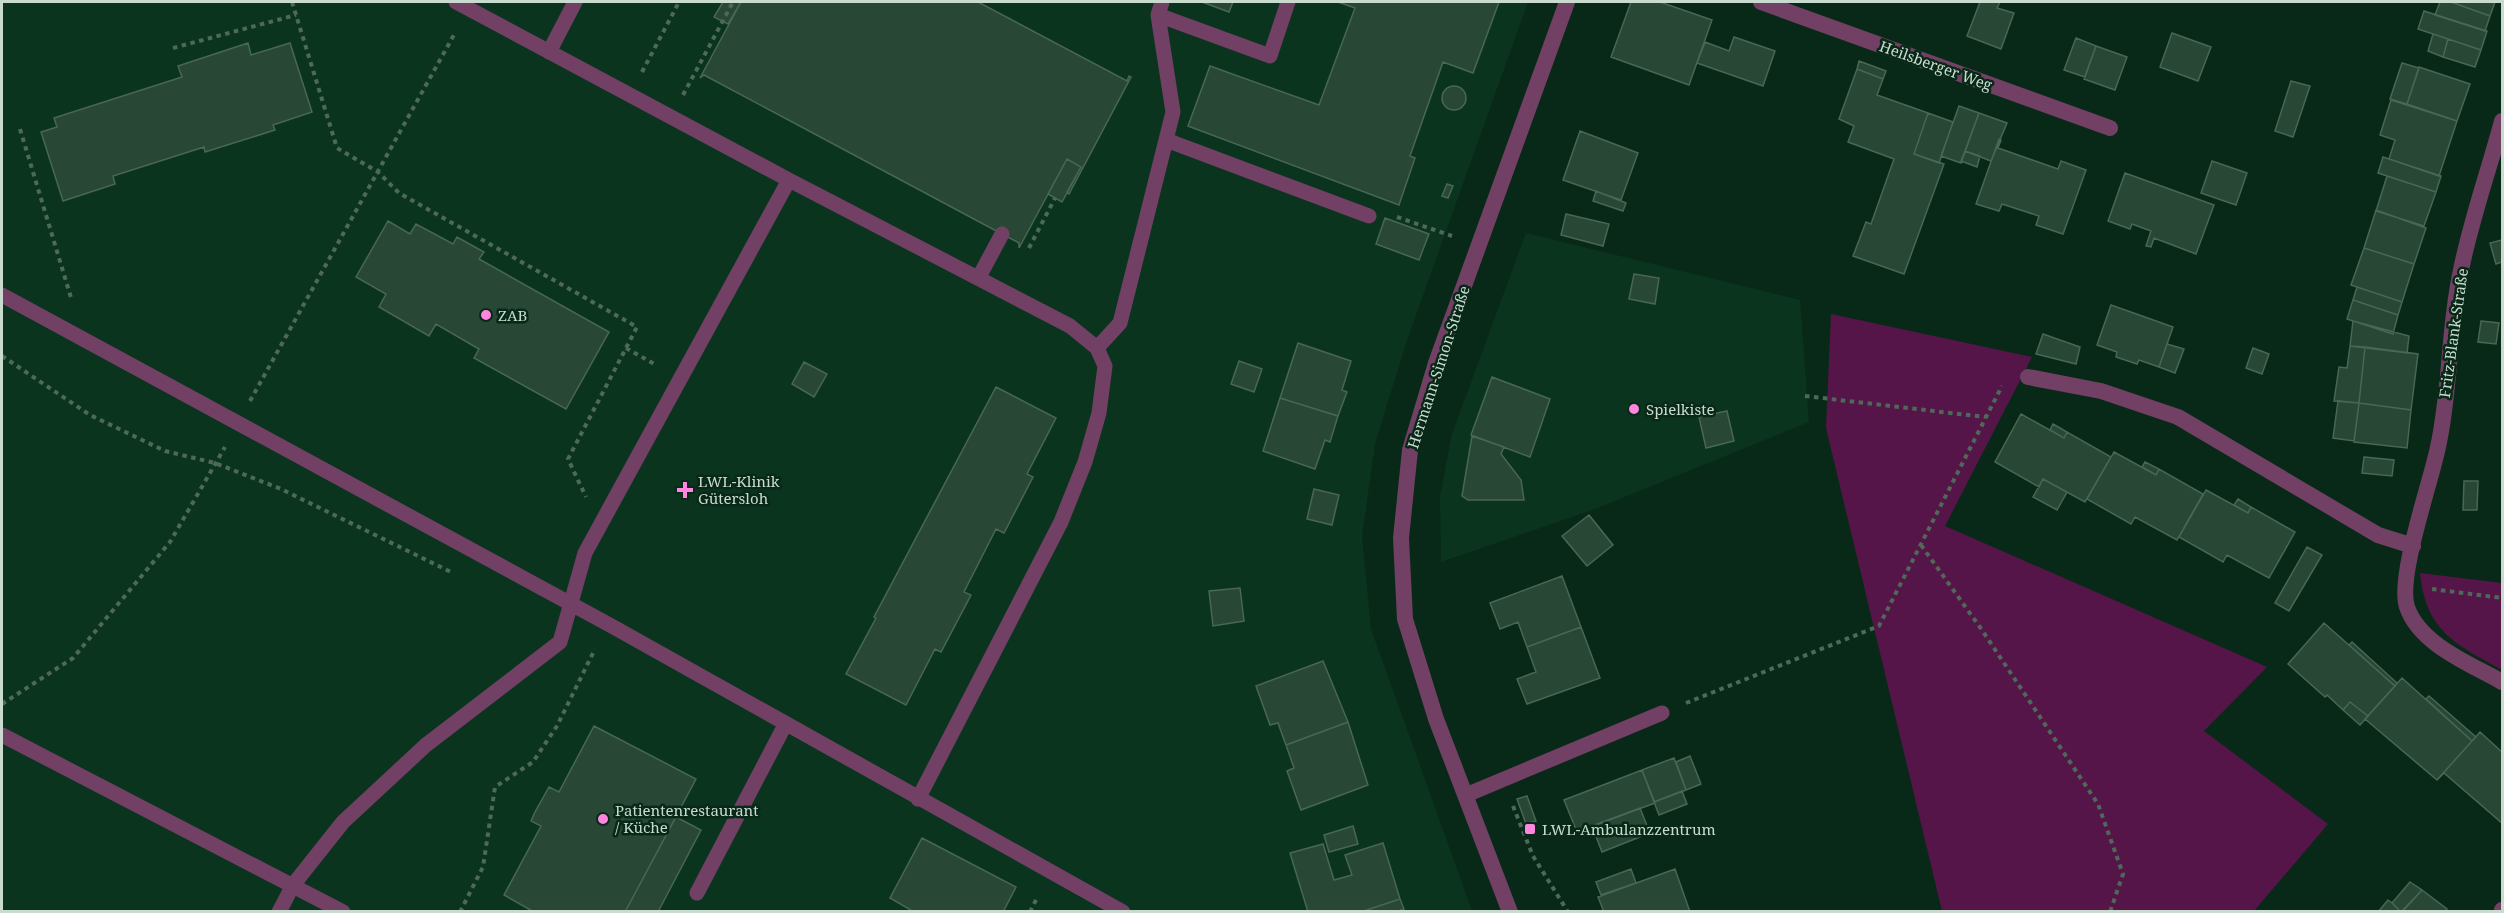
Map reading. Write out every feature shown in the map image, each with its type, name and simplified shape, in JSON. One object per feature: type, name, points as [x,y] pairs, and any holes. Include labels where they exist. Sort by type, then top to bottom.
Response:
[{"type":"street","name":"Hermann-Simon-Straße","points":[[1510,912],[1436,719],[1405,618],[1401,538],[1410,450],[1436,363],[1567,2]]},
{"type":"street","name":"Heilsberger Weg","points":[[1761,2],[2110,128]]},
{"type":"street","name":"Fritz-Blank-Straße","points":[[2502,121],[2460,271],[2439,444],[2413,546],[2406,586],[2407,607],[2418,625],[2434,642],[2502,682]]},
{"type":"street","points":[[2028,377],[2101,391],[2178,417],[2378,535],[2413,546]]},
{"type":"lane","points":[[549,52],[575,2]]},
{"type":"lane","points":[[1160,8],[1270,56],[1288,2]]},
{"type":"lane","points":[[462,5],[789,180],[1071,326],[1097,348],[1105,366],[1100,414],[1085,462],[1061,522],[918,799]]},
{"type":"lane","points":[[1097,348],[1120,323],[1173,112],[1160,8]]},
{"type":"lane","points":[[1166,140],[1369,216]]},
{"type":"lane","points":[[279,912],[293,885],[343,822],[426,745],[560,642],[585,554],[789,180]]},
{"type":"lane","points":[[979,277],[1002,234]]},
{"type":"lane","points":[[2,295],[237,425],[608,624],[1124,912]]},
{"type":"lane","points":[[1466,795],[1662,713]]},
{"type":"lane","points":[[697,893],[786,725]]},
{"type":"lane","points":[[2,735],[343,912]]},
{"type":"path","points":[[292,2],[337,148],[378,172],[399,193],[637,327],[568,459],[600,527]]},
{"type":"path","points":[[630,95],[679,2]]},
{"type":"path","points":[[671,116],[733,2]]},
{"type":"path","points":[[237,425],[378,172],[462,5]]},
{"type":"path","points":[[173,48],[296,15]]},
{"type":"path","points":[[20,129],[78,321],[72,334]]},
{"type":"path","points":[[1028,250],[1055,198]]},
{"type":"path","points":[[1369,216],[1378,210],[1478,246]]},
{"type":"path","points":[[626,348],[681,379]]},
{"type":"path","points":[[2,356],[90,415],[165,451],[215,463],[281,489],[438,568],[460,576]]},
{"type":"path","points":[[1662,713],[1880,626],[2001,387],[2028,377]]},
{"type":"path","points":[[1805,396],[1985,417]]},
{"type":"path","points":[[2,704],[73,658],[170,542],[221,453]]},
{"type":"path","points":[[1921,545],[1982,630],[2098,804],[2123,874],[2110,912]]},
{"type":"path","points":[[2406,586],[2502,598]]},
{"type":"path","points":[[460,912],[483,867],[495,787],[533,762],[557,726],[608,624]]},
{"type":"path","points":[[1503,780],[1533,856],[1568,912]]},
{"type":"shaded area","name":"LWL-Klinik Gütersloh","points":[[2,2],[1528,2],[1405,346],[1375,444],[1362,536],[1371,629],[1472,911],[2,912]]},
{"type":"shaded area","name":"Spielkiste","points":[[1526,233],[1800,300],[1809,422],[1595,509],[1441,562],[1440,497],[1452,434]]},
{"type":"shaded area","points":[[1831,314],[2032,357],[1945,526],[2267,667],[2204,731],[2328,824],[2254,911],[1942,911],[1826,428]]},
{"type":"shaded area","points":[[2420,573],[2502,583],[2502,670],[2457,643],[2436,623],[2423,593]]},
{"type":"building","points":[[723,2],[741,2],[728,24],[714,17]]},
{"type":"building","points":[[741,2],[978,2],[1127,81],[1129,76],[1131,77],[1069,194],[1067,192],[1081,167],[1067,159],[1019,248],[1019,243],[704,75],[700,78]]},
{"type":"building","points":[[1202,2],[1233,2],[1229,12]]},
{"type":"building","points":[[1338,2],[1499,2],[1473,73],[1443,62],[1410,156],[1415,158],[1399,205],[1188,126],[1210,66],[1319,105],[1355,8]]},
{"type":"building","points":[[1631,2],[1660,2],[1712,20],[1689,85],[1611,57]]},
{"type":"building","points":[[1980,2],[2000,2],[1997,8],[2014,13],[2001,49],[1967,36]]},
{"type":"building","points":[[2440,2],[2451,2],[2490,16],[2485,31],[2435,15]]},
{"type":"building","points":[[2451,2],[2495,2],[2490,16]]},
{"type":"building","points":[[2424,11],[2487,31],[2481,50],[2418,29]]},
{"type":"building","points":[[2172,33],[2211,47],[2198,81],[2160,67]]},
{"type":"building","points":[[2433,34],[2448,39],[2443,57],[2428,51]]},
{"type":"building","points":[[1734,37],[1775,51],[1763,86],[1697,63],[1705,42],[1729,51]]},
{"type":"building","points":[[2076,38],[2096,46],[2085,77],[2064,70]]},
{"type":"building","points":[[2448,39],[2481,50],[2475,67],[2443,57]]},
{"type":"building","points":[[248,43],[251,55],[290,43],[312,112],[273,125],[275,130],[205,152],[204,147],[113,176],[115,184],[63,201],[41,132],[57,127],[54,118],[182,77],[178,66]]},
{"type":"building","points":[[2096,46],[2127,57],[2115,90],[2084,79]]},
{"type":"building","points":[[1859,61],[1886,71],[1883,79],[1857,69]]},
{"type":"building","points":[[2402,63],[2419,68],[2407,104],[2390,99]]},
{"type":"building","points":[[2419,67],[2470,84],[2457,121],[2407,104]]},
{"type":"building","points":[[1857,69],[1883,79],[1877,95],[1928,113],[1914,154],[1944,164],[1904,274],[1853,256],[1866,222],[1871,224],[1894,159],[1848,142],[1854,126],[1839,119]]},
{"type":"building","points":[[2291,81],[2310,86],[2293,137],[2275,131]]},
{"type":"building","points":[[1454,86],[1462,90],[1466,98],[1462,106],[1454,110],[1446,106],[1442,98],[1446,90]]},
{"type":"building","points":[[2391,100],[2457,121],[2439,176],[2389,159],[2395,140],[2380,135]]},
{"type":"building","points":[[1959,106],[1979,113],[1961,163],[1941,156]]},
{"type":"building","points":[[1928,113],[1953,122],[1939,163],[1914,154]]},
{"type":"building","points":[[1979,113],[2007,123],[1991,161],[1965,151]]},
{"type":"building","points":[[1580,131],[1638,153],[1621,200],[1563,180]]},
{"type":"building","points":[[1999,139],[2001,140],[1998,148],[2058,169],[2061,161],[2086,170],[2063,234],[2036,225],[2039,216],[2002,204],[1999,211],[1976,204]]},
{"type":"building","points":[[1965,151],[1980,156],[1977,167],[1961,161]]},
{"type":"building","points":[[2383,157],[2441,176],[2436,192],[2378,173]]},
{"type":"building","points":[[1067,159],[1081,167],[1062,202],[1048,194]]},
{"type":"building","points":[[2212,161],[2247,173],[2236,205],[2201,193]]},
{"type":"building","points":[[2125,173],[2214,205],[2196,254],[2154,238],[2151,247],[2146,246],[2151,231],[2132,224],[2130,229],[2108,221]]},
{"type":"building","points":[[2387,176],[2436,192],[2424,226],[2376,211]]},
{"type":"building","points":[[1447,184],[1453,186],[1448,198],[1442,196]]},
{"type":"building","points":[[1596,191],[1626,203],[1623,211],[1593,201]]},
{"type":"building","points":[[2376,210],[2426,228],[2414,264],[2364,248]]},
{"type":"building","points":[[1566,214],[1609,224],[1603,246],[1561,235]]},
{"type":"building","points":[[1385,218],[1429,234],[1419,260],[1376,244]]},
{"type":"building","name":"ZAB","points":[[388,221],[410,234],[416,224],[453,244],[457,237],[484,252],[479,259],[609,332],[566,409],[474,358],[479,349],[436,324],[429,336],[379,307],[386,294],[356,277]]},
{"type":"building","points":[[2502,240],[2502,262],[2496,264],[2490,243]]},
{"type":"building","points":[[2364,248],[2414,264],[2402,302],[2351,285]]},
{"type":"building","points":[[1634,274],[1659,278],[1655,304],[1629,299]]},
{"type":"building","points":[[2357,287],[2402,302],[2398,315],[2353,300]]},
{"type":"building","points":[[2353,300],[2398,315],[2393,334],[2347,319]]},
{"type":"building","points":[[2111,305],[2173,327],[2159,367],[2139,360],[2137,364],[2116,357],[2117,352],[2097,345]]},
{"type":"building","points":[[2353,321],[2409,336],[2407,353],[2350,346]]},
{"type":"building","points":[[2481,321],[2499,323],[2496,344],[2478,342]]},
{"type":"building","points":[[2043,334],[2080,347],[2076,364],[2036,354]]},
{"type":"building","points":[[1298,343],[1351,361],[1342,390],[1347,392],[1338,416],[1280,398]]},
{"type":"building","points":[[2167,344],[2184,349],[2175,373],[2159,367]]},
{"type":"building","points":[[2350,346],[2365,347],[2359,403],[2334,401],[2339,367],[2347,368]]},
{"type":"building","points":[[2365,347],[2418,354],[2411,410],[2359,403]]},
{"type":"building","points":[[2253,348],[2269,354],[2262,374],[2246,368]]},
{"type":"building","points":[[1239,361],[1262,369],[1254,392],[1231,384]]},
{"type":"building","points":[[804,362],[827,374],[814,397],[792,384]]},
{"type":"building","points":[[1492,377],[1550,399],[1530,457],[1471,435]]},
{"type":"building","points":[[996,387],[1056,418],[1027,474],[1033,477],[1004,533],[996,529],[964,592],[971,595],[941,652],[935,649],[906,705],[846,674]]},
{"type":"building","points":[[1280,398],[1338,416],[1330,442],[1325,440],[1315,469],[1263,451]]},
{"type":"building","points":[[2338,401],[2359,403],[2354,441],[2333,438]]},
{"type":"building","points":[[2359,403],[2411,410],[2407,448],[2354,442]]},
{"type":"building","points":[[1727,411],[1734,441],[1706,448],[1699,417]]},
{"type":"building","points":[[2021,414],[2064,438],[2067,432],[2111,457],[2085,502],[2043,479],[2039,487],[1995,462]]},
{"type":"building","points":[[2053,424],[2067,432],[2064,438],[2050,430]]},
{"type":"building","points":[[1472,436],[1504,447],[1501,454],[1521,480],[1524,500],[1468,500],[1462,496]]},
{"type":"building","points":[[2114,452],[2156,475],[2159,469],[2203,494],[2177,540],[2135,517],[2131,524],[2087,499]]},
{"type":"building","points":[[2364,457],[2394,460],[2392,476],[2362,473]]},
{"type":"building","points":[[2145,462],[2159,469],[2156,475],[2142,467]]},
{"type":"building","points":[[2043,479],[2067,492],[2057,510],[2033,497]]},
{"type":"building","points":[[2464,481],[2478,481],[2477,510],[2463,510]]},
{"type":"building","points":[[1314,489],[1339,495],[1332,525],[1307,519]]},
{"type":"building","points":[[2206,490],[2248,513],[2251,507],[2295,532],[2269,578],[2227,555],[2223,562],[2179,537]]},
{"type":"building","points":[[2238,499],[2251,507],[2248,513],[2234,505]]},
{"type":"building","points":[[1589,515],[1613,545],[1587,566],[1562,536]]},
{"type":"building","points":[[2307,547],[2322,555],[2289,611],[2275,603]]},
{"type":"building","points":[[1562,576],[1581,627],[1527,647],[1518,622],[1500,629],[1490,603]]},
{"type":"building","points":[[1240,588],[1244,621],[1213,626],[1209,591]]},
{"type":"building","points":[[2324,623],[2395,686],[2368,716],[2350,702],[2343,710],[2288,664]]},
{"type":"building","points":[[1581,627],[1600,678],[1527,704],[1517,679],[1536,672],[1527,647]]},
{"type":"building","points":[[2352,642],[2397,683],[2395,686],[2349,645]]},
{"type":"building","points":[[1323,661],[1348,722],[1286,745],[1278,723],[1270,725],[1256,686]]},
{"type":"building","points":[[2402,678],[2472,741],[2437,780],[2365,719]]},
{"type":"building","points":[[2429,696],[2476,737],[2472,741],[2426,699]]},
{"type":"building","points":[[2350,702],[2368,716],[2360,725],[2343,710]]},
{"type":"building","points":[[1348,722],[1368,785],[1301,810],[1287,771],[1294,768],[1286,745]]},
{"type":"building","name":"Patientenrestaurant / Küche","points":[[594,726],[696,779],[625,912],[534,912],[504,895],[541,826],[531,821],[535,812],[549,787],[559,792]]},
{"type":"building","points":[[2480,732],[2502,752],[2502,823],[2444,773],[2437,780]]},
{"type":"building","points":[[1690,756],[1701,784],[1686,790],[1676,762]]},
{"type":"building","points":[[1674,758],[1686,790],[1654,802],[1642,770]]},
{"type":"building","points":[[1642,770],[1655,803],[1577,832],[1564,800]]},
{"type":"building","points":[[1682,791],[1687,804],[1659,815],[1654,802]]},
{"type":"building","points":[[1527,796],[1536,821],[1526,824],[1517,799]]},
{"type":"building","points":[[1640,808],[1650,833],[1602,852],[1592,826]]},
{"type":"building","name":"Patientenrestaurant / Küche","points":[[676,817],[701,830],[659,910],[661,912],[625,912]]},
{"type":"building","points":[[1353,826],[1358,844],[1329,852],[1324,835]]},
{"type":"building","points":[[922,838],[1016,887],[1003,912],[914,912],[890,898]]},
{"type":"building","points":[[1383,843],[1400,899],[1361,912],[1308,912],[1290,853],[1323,844],[1334,880],[1352,875],[1345,855]]},
{"type":"building","points":[[1631,869],[1636,883],[1601,895],[1596,882]]},
{"type":"building","points":[[1675,869],[1690,912],[1604,912],[1598,897]]},
{"type":"building","points":[[2410,882],[2422,890],[2401,912],[2392,903]]},
{"type":"building","points":[[2422,890],[2447,909],[2445,912],[2402,912]]},
{"type":"building","points":[[1400,899],[1404,909],[1395,912],[1361,912]]},
{"type":"building","points":[[2388,900],[2392,903],[2401,912],[2378,912]]},
{"type":"place","name":"ZAB","points":[[486,315]]},
{"type":"place","name":"Spielkiste","points":[[1634,409]]},
{"type":"place","name":"LWL-Klinik Gütersloh","points":[[685,490]]},
{"type":"place","name":"Patientenrestaurant / Küche","points":[[603,819]]},
{"type":"place","name":"LWL-Ambulanzzentrum","points":[[1530,829]]}]
